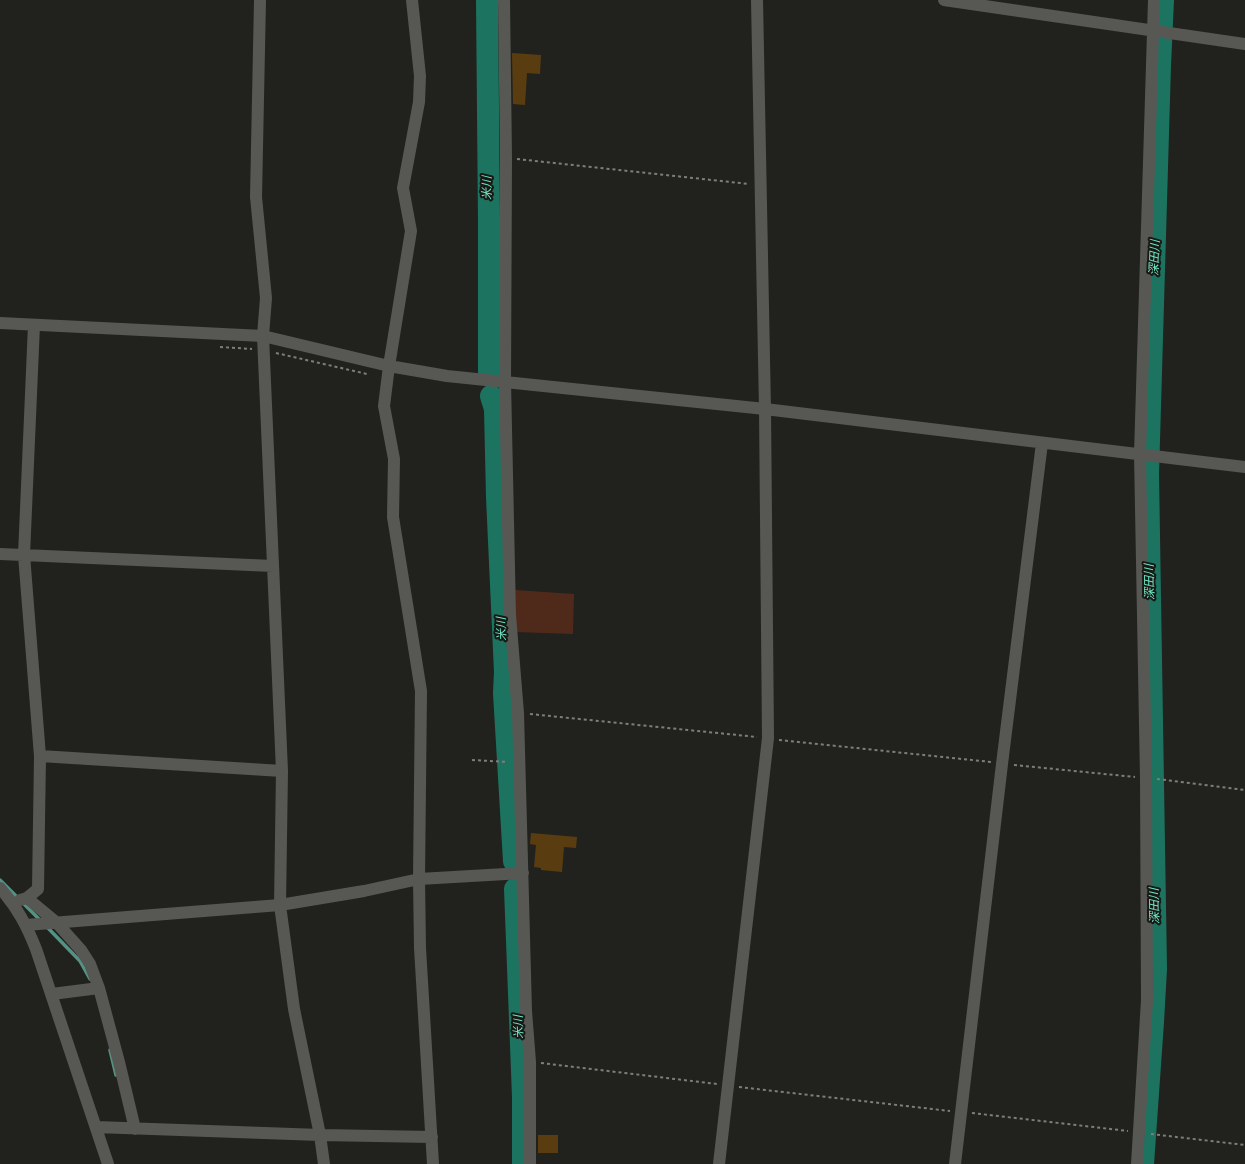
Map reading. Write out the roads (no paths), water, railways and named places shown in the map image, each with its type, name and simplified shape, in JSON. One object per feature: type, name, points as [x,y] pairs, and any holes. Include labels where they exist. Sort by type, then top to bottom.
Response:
[{"type":"street","points":[[260,0],[256,197],[266,298],[263,336],[282,771],[280,905],[294,1009],[320,1135],[324,1164]]},
{"type":"street","points":[[412,0],[420,76],[419,102],[403,188],[412,231],[389,366],[384,406],[394,459],[393,517],[421,690],[419,879],[420,948],[432,1136],[432,1164]]},
{"type":"street","points":[[504,0],[506,158],[505,382],[510,615],[518,713],[526,1011],[530,1062],[530,1164]]},
{"type":"street","points":[[718,1164],[768,738],[765,409],[757,0]]},
{"type":"street","points":[[944,0],[1245,44]]},
{"type":"street","points":[[1137,1164],[1147,1000],[1146,778],[1140,454],[1154,0]]},
{"type":"street","points":[[0,324],[263,336],[389,366],[447,376],[765,409],[1245,466]]},
{"type":"street","points":[[12,902],[27,898],[38,889],[40,756],[24,555],[34,325]]},
{"type":"street","points":[[955,1164],[1042,442]]},
{"type":"street","points":[[0,554],[273,566]]},
{"type":"street","points":[[40,756],[282,771]]},
{"type":"street","points":[[26,925],[280,905],[364,891],[419,879],[523,873]]},
{"type":"street","points":[[0,888],[12,902],[26,925],[52,994],[108,1164]]},
{"type":"street","points":[[27,898],[56,922],[81,950],[90,964],[99,988],[135,1129]]},
{"type":"street","points":[[52,994],[99,988]]},
{"type":"street","points":[[96,1127],[320,1135],[432,1136]]},
{"type":"waterway","name":"米川","points":[[487,0],[489,375]]},
{"type":"waterway","name":"深田川","points":[[1143,1164],[1156,969],[1148,474],[1163,0]]},
{"type":"waterway","name":"米川","points":[[491,396],[495,409],[497,497],[505,672],[504,693],[514,861]]},
{"type":"waterway","points":[[0,880],[41,921]]},
{"type":"waterway","name":"米川","points":[[515,889],[523,1097],[523,1164]]},
{"type":"waterway","points":[[47,927],[80,961],[90,979]]},
{"type":"waterway","points":[[110,1050],[116,1075]]}]
